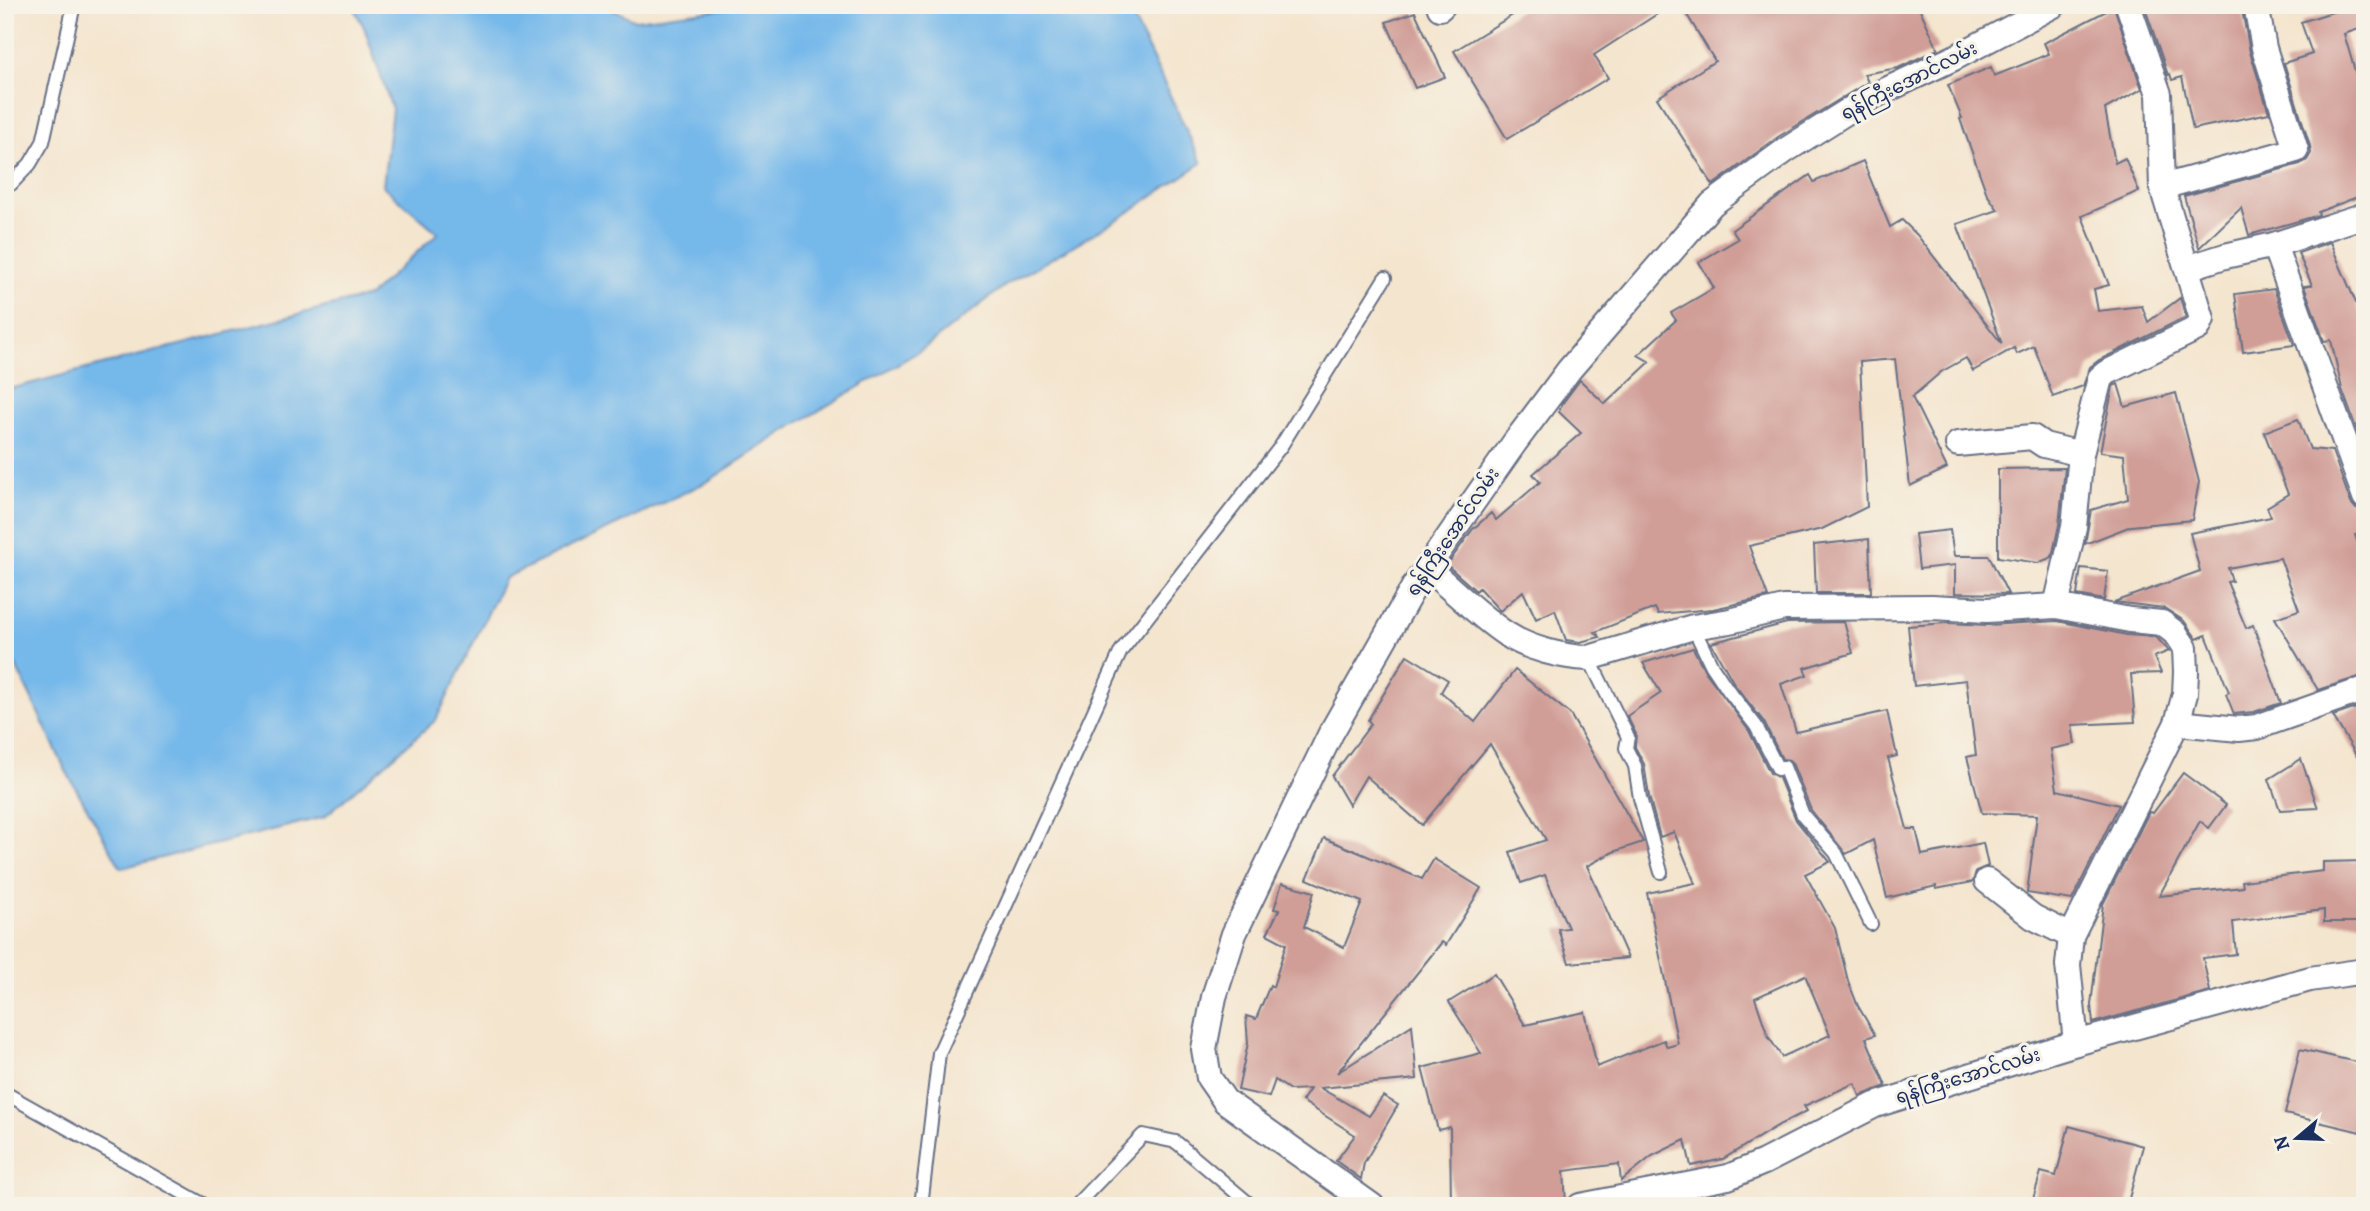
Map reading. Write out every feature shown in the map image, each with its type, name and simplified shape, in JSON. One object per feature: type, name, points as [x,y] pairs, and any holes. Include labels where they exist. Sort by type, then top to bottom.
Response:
[{"type":"street","name":"ရန်ကြီးအောင်လမ်း","points":[[1372,1206],[1225,1101],[1209,1078],[1204,1049],[1214,997],[1234,934],[1331,733],[1415,586],[1515,442],[1569,370],[1712,204],[1786,150],[1867,99],[1956,57],[2054,5]]},
{"type":"street","points":[[2056,606],[2074,527],[2081,454],[2100,378],[2190,332],[2201,324],[2202,319],[2162,187],[2159,93],[2128,5]]},
{"type":"street","points":[[2162,187],[2296,150],[2264,48],[2256,5]]},
{"type":"street","points":[[2188,268],[2274,245],[2365,215]]},
{"type":"street","points":[[2274,245],[2365,497]]},
{"type":"street","points":[[1958,444],[2032,437],[2044,445],[2081,454]]},
{"type":"street","points":[[1427,568],[1505,634],[1522,643],[1573,657],[1589,658],[1693,627],[1784,608],[1932,607],[1987,610],[2056,606],[2130,620],[2162,623],[2175,633],[2185,648],[2185,694],[2177,723],[2071,936],[2068,965],[2076,1043]]},
{"type":"street","points":[[2177,723],[2239,729],[2257,727],[2365,689]]},
{"type":"street","points":[[1987,881],[2033,917],[2071,936]]},
{"type":"street","name":"ရန်ကြီးအောင်လမ်း","points":[[1580,1206],[1728,1177],[1764,1162],[1875,1105],[2076,1043],[2310,979],[2365,971]]},
{"type":"lane","points":[[5,186],[11,184],[30,164],[43,142],[74,5]]},
{"type":"lane","points":[[921,1206],[939,1052],[1121,651],[1281,446],[1385,278]]},
{"type":"lane","points":[[1693,627],[1712,666],[1756,726],[1778,769],[1784,767],[1803,815],[1836,853],[1871,924]]},
{"type":"lane","points":[[1589,658],[1628,737],[1626,748],[1635,766],[1640,798],[1661,872]]},
{"type":"lane","points":[[5,1093],[206,1206]]},
{"type":"lane","points":[[1075,1206],[1143,1135],[1176,1143],[1252,1206]]},
{"type":"water","points":[[352,5],[604,5],[635,20],[752,5],[1122,5],[1130,11],[1202,163],[1122,217],[1006,285],[923,349],[793,426],[707,482],[505,578],[436,720],[324,817],[121,868],[65,769],[5,643],[5,390],[369,296],[438,233],[383,186],[392,109],[364,27]]},
{"type":"building","points":[[1529,5],[1671,5],[1594,55],[1608,78],[1507,139],[1454,51]]},
{"type":"building","points":[[1681,5],[1918,5],[1938,49],[1898,68],[1864,74],[1868,82],[1778,137],[1713,185],[1657,98],[1715,61]]},
{"type":"building","points":[[2144,5],[2241,5],[2250,52],[2269,113],[2193,129],[2182,77],[2172,80],[2170,74],[2168,75]]},
{"type":"building","points":[[2354,5],[2365,5],[2365,27],[2344,34],[2365,105],[2365,194],[2318,212],[2319,215],[2249,235],[2241,208],[2199,248],[2184,196],[2307,160],[2311,153],[2310,146],[2284,63],[2312,54],[2301,22]]},
{"type":"building","points":[[2114,7],[2142,89],[2105,109],[2115,163],[2125,158],[2139,191],[2082,216],[2109,285],[2094,289],[2098,311],[2142,306],[2148,322],[2180,298],[2186,317],[2099,360],[2090,367],[2083,386],[2053,397],[2034,346],[2017,354],[2014,348],[1973,371],[1966,358],[1941,372],[1912,397],[1947,468],[1910,486],[1895,359],[1860,362],[1867,507],[1822,529],[1749,546],[1768,597],[1713,609],[1658,614],[1655,608],[1595,632],[1600,637],[1580,642],[1566,640],[1555,610],[1536,619],[1523,591],[1500,611],[1479,588],[1476,591],[1447,565],[1473,529],[1491,513],[1496,520],[1540,482],[1533,474],[1581,433],[1559,412],[1580,380],[1605,404],[1650,362],[1638,355],[1676,320],[1671,313],[1714,288],[1699,262],[1738,239],[1732,230],[1810,175],[1814,182],[1863,161],[1890,227],[1902,220],[1917,235],[2002,344],[1957,224],[1998,210],[1987,194],[1948,85],[1991,67],[1994,76],[2049,54],[2044,43]]},
{"type":"building","points":[[1415,12],[1445,77],[1415,88],[1386,22]]},
{"type":"building","points":[[2330,242],[2365,324],[2365,444],[2362,444],[2342,389],[2331,340],[2324,341],[2304,286],[2312,285],[2298,253]]},
{"type":"building","points":[[2274,289],[2294,345],[2243,352],[2235,294]]},
{"type":"building","points":[[2118,384],[2125,407],[2176,393],[2199,482],[2192,520],[2131,526],[2085,544],[2091,510],[2128,499],[2124,455],[2100,452],[2113,386]]},
{"type":"building","points":[[2298,419],[2310,449],[2332,451],[2351,503],[2356,509],[2365,512],[2365,533],[2355,535],[2365,563],[2365,675],[2318,690],[2275,618],[2299,610],[2280,558],[2228,568],[2232,581],[2227,582],[2246,628],[2253,625],[2281,703],[2254,712],[2234,714],[2226,694],[2229,692],[2206,635],[2197,639],[2184,621],[2164,608],[2114,602],[2200,571],[2190,533],[2271,517],[2267,507],[2288,494],[2264,432]]},
{"type":"building","points":[[2065,468],[2059,525],[2052,557],[2038,563],[1998,557],[1998,469]]},
{"type":"building","points":[[1950,530],[1954,556],[1989,556],[2008,594],[1955,593],[1955,565],[1919,569],[1915,534]]},
{"type":"building","points":[[1869,539],[1871,593],[1816,593],[1814,545]]},
{"type":"building","points":[[2081,568],[2108,571],[2104,600],[2077,595]]},
{"type":"building","points":[[2057,621],[2127,635],[2156,637],[2169,651],[2154,657],[2161,673],[2131,674],[2135,722],[2072,725],[2075,744],[2051,749],[2057,790],[2119,805],[2072,900],[2027,893],[2037,815],[1982,813],[1967,757],[1976,755],[1966,680],[1914,686],[1908,626]]},
{"type":"building","points":[[1844,622],[1853,653],[1804,668],[1807,675],[1781,684],[1796,732],[1887,711],[1897,756],[1888,758],[1907,829],[1916,829],[1922,855],[1983,843],[1988,866],[1976,871],[1973,882],[1936,889],[1936,886],[1887,898],[1873,840],[1846,854],[1811,810],[1792,763],[1782,759],[1764,722],[1735,685],[1711,643],[1787,623]]},
{"type":"building","points":[[1693,648],[1705,671],[1749,731],[1770,773],[1779,778],[1796,820],[1830,862],[1805,874],[1835,928],[1848,981],[1858,1006],[1875,1035],[1866,1038],[1886,1086],[1860,1096],[1855,1083],[1804,1106],[1807,1111],[1723,1159],[1691,1166],[1685,1140],[1652,1156],[1621,1181],[1619,1164],[1564,1171],[1566,1204],[1451,1206],[1450,1127],[1438,1130],[1422,1068],[1481,1053],[1449,1002],[1494,974],[1525,1025],[1585,1012],[1597,1067],[1664,1040],[1667,1047],[1678,1044],[1647,893],[1695,883],[1674,832],[1660,837],[1644,764],[1635,747],[1636,734],[1627,716],[1661,693],[1643,663]],"holes":[[[1805,975],[1830,1035],[1782,1057],[1768,1036],[1755,998]]]},
{"type":"building","points":[[1407,655],[1448,680],[1441,692],[1475,722],[1515,670],[1570,714],[1643,842],[1613,852],[1587,866],[1628,958],[1569,963],[1558,929],[1568,928],[1545,875],[1521,883],[1510,852],[1546,840],[1490,744],[1422,825],[1366,776],[1349,805],[1332,776],[1371,724],[1368,720]]},
{"type":"building","points":[[2365,705],[2365,770],[2333,716]]},
{"type":"building","points":[[2301,759],[2318,808],[2280,810],[2269,779]]},
{"type":"building","points":[[2183,773],[2226,805],[2209,828],[2200,821],[2159,896],[2243,887],[2242,881],[2323,871],[2323,862],[2365,861],[2365,922],[2324,922],[2324,910],[2233,922],[2236,954],[2203,958],[2210,991],[2093,1023],[2091,1005],[2103,904],[2149,812],[2153,813]]},
{"type":"building","points":[[1324,838],[1422,879],[1434,859],[1481,888],[1446,945],[1442,942],[1337,1073],[1412,1025],[1417,1079],[1320,1088],[1369,1116],[1383,1096],[1398,1105],[1364,1163],[1361,1179],[1336,1161],[1355,1135],[1302,1101],[1310,1089],[1290,1090],[1275,1080],[1269,1097],[1238,1090],[1248,1043],[1246,1016],[1256,1019],[1270,985],[1273,987],[1286,944],[1267,934],[1279,910],[1274,909],[1282,883],[1314,892],[1304,927],[1344,947],[1362,902],[1307,879]]},
{"type":"building","points":[[2300,1049],[2365,1064],[2365,1133],[2285,1114]]},
{"type":"building","points":[[2069,1126],[2143,1146],[2127,1206],[2031,1206],[2041,1172],[2056,1176]]}]
